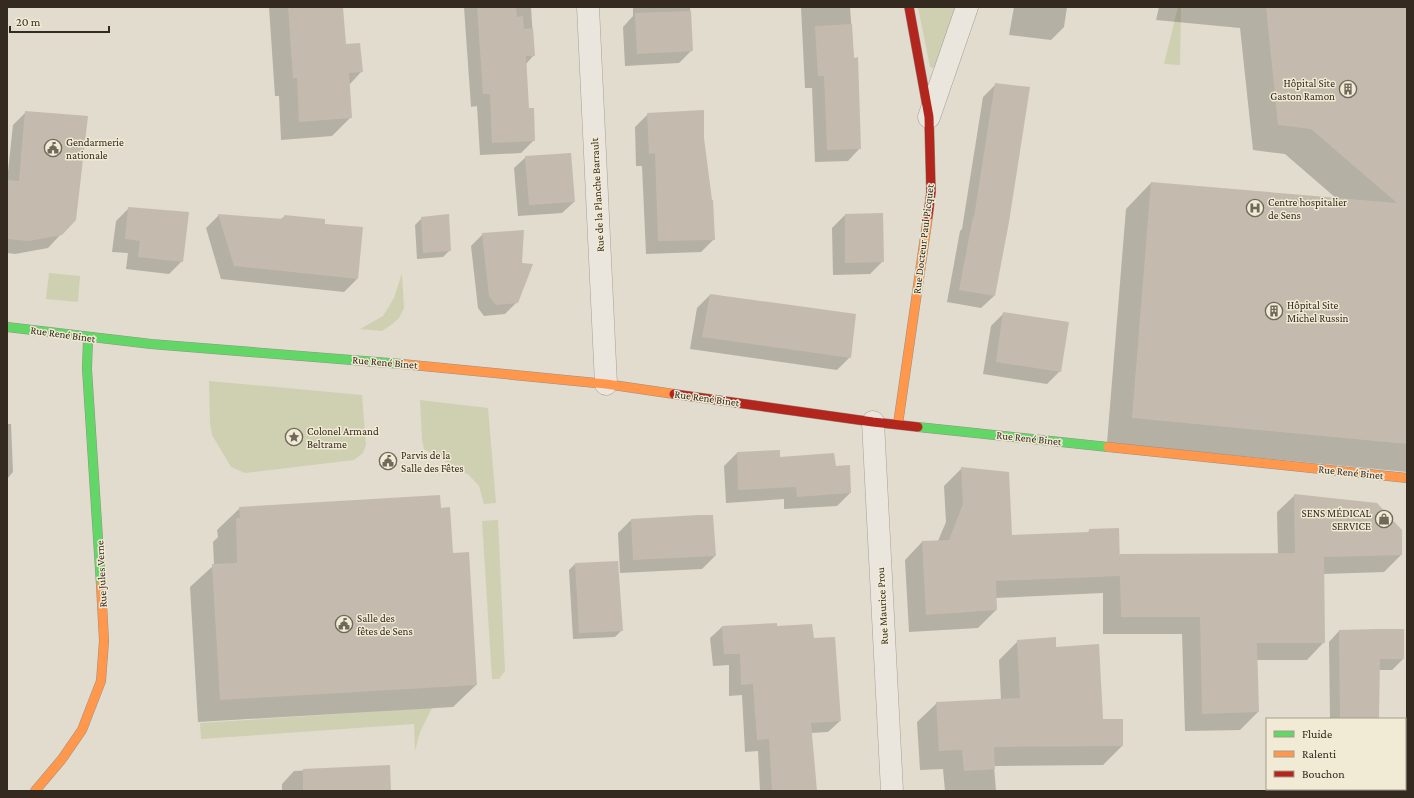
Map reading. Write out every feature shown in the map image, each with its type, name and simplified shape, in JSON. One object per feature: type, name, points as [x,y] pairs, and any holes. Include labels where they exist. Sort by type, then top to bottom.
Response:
[{"type":"street","name":"Rue de la Planche Barrault","points":[[588,7],[606,384]]},
{"type":"street","name":"Rue Docteur Paul Picquet","points":[[898,424],[932,192],[929,117],[910,7]]},
{"type":"street","points":[[929,117],[967,7]]},
{"type":"street","name":"Rue René Binet","points":[[7,326],[88,338],[164,346],[199,346],[420,365],[606,384],[873,422],[1407,478]]},
{"type":"street","name":"Rue Jules Verne","points":[[35,791],[62,759],[82,730],[101,681],[104,641],[87,369],[88,338]]},
{"type":"street","name":"Rue Maurice Prou","points":[[873,422],[892,791]]},
{"type":"green space","points":[[918,7],[956,7],[937,66],[933,68],[930,67]]},
{"type":"green space","points":[[1178,7],[1181,7],[1180,65],[1164,64]]},
{"type":"green space","points":[[49,273],[80,276],[78,302],[46,299]]},
{"type":"green space","points":[[402,273],[404,308],[399,318],[382,331],[360,329],[383,316],[394,298]]},
{"type":"green space","points":[[209,381],[362,395],[366,445],[363,453],[354,460],[245,473],[231,467],[212,435],[210,423]]},
{"type":"green space","points":[[420,400],[488,408],[496,503],[484,504],[479,486],[469,475],[424,449],[422,440]]},
{"type":"green space","points":[[498,520],[505,671],[499,679],[492,679],[482,521]]},
{"type":"green space","points":[[432,708],[420,732],[415,751],[414,724],[201,739],[200,723]]},
{"type":"building","points":[[288,7],[343,7],[346,44],[360,43],[363,72],[349,73],[352,118],[299,122],[297,78],[293,78]]},
{"type":"building","points":[[477,7],[516,7],[517,17],[523,16],[524,29],[533,28],[535,56],[526,56],[529,108],[534,108],[535,141],[492,143],[490,94],[483,94]]},
{"type":"building","name":"Centre hospitalier de Sens","points":[[1266,7],[1407,7],[1407,444],[1132,418],[1151,182],[1397,203],[1311,129],[1278,125]]},
{"type":"building","points":[[691,11],[693,51],[637,54],[635,13]]},
{"type":"building","points":[[852,24],[854,58],[858,57],[861,149],[827,150],[824,76],[818,76],[815,26]]},
{"type":"building","points":[[995,83],[1030,87],[1009,222],[995,296],[959,290],[974,217]]},
{"type":"building","points":[[704,110],[704,138],[713,200],[715,240],[658,241],[655,153],[649,154],[647,113]]},
{"type":"building","name":"Gendarmerie nationale","points":[[25,111],[88,116],[76,220],[62,235],[29,241],[7,239],[7,180],[19,181]]},
{"type":"building","points":[[571,153],[575,202],[529,205],[525,156]]},
{"type":"building","points":[[128,207],[189,212],[183,262],[138,257],[140,241],[125,239]]},
{"type":"building","points":[[883,213],[884,262],[845,263],[845,214]]},
{"type":"building","points":[[218,214],[284,219],[284,215],[325,219],[325,224],[363,227],[358,279],[234,266]]},
{"type":"building","points":[[449,214],[451,251],[423,253],[421,217]]},
{"type":"building","points":[[524,230],[522,263],[533,264],[518,303],[496,305],[489,296],[482,233]]},
{"type":"building","points":[[710,294],[856,314],[851,358],[702,337]]},
{"type":"building","points":[[1003,312],[1069,322],[1061,372],[996,362]]},
{"type":"building","points":[[780,450],[780,457],[834,453],[836,466],[850,465],[851,493],[797,497],[796,487],[738,490],[737,452]]},
{"type":"building","points":[[961,467],[1009,472],[1012,535],[1089,532],[1089,529],[1119,528],[1120,567],[1120,554],[1295,553],[1294,494],[1377,503],[1402,530],[1402,555],[1324,557],[1325,643],[1257,643],[1259,712],[1202,714],[1200,617],[1121,617],[1120,576],[996,581],[997,610],[926,615],[922,541],[949,540],[963,504]]},
{"type":"building","name":"Salle des fêtes de Sens","points":[[440,495],[441,508],[450,507],[453,553],[469,552],[477,685],[220,700],[212,564],[237,563],[236,518],[240,518],[239,507]]},
{"type":"building","points":[[713,515],[716,556],[633,560],[631,519]]},
{"type":"building","points":[[618,561],[623,631],[579,633],[575,563]]},
{"type":"building","points":[[777,623],[777,626],[812,624],[814,638],[835,637],[841,721],[811,723],[817,791],[772,791],[769,739],[757,740],[753,684],[741,685],[740,654],[724,654],[722,626]]},
{"type":"building","points":[[1404,629],[1404,659],[1380,659],[1379,718],[1340,718],[1339,630]]},
{"type":"building","points":[[1056,637],[1056,647],[1099,644],[1103,719],[1123,719],[1123,746],[994,747],[995,769],[964,771],[962,750],[939,751],[936,702],[1020,698],[1017,640]]},
{"type":"building","points":[[390,765],[391,791],[303,791],[303,769]]},
{"type":"traffic: fast","points":[[7,327],[151,344],[402,364]]},
{"type":"traffic: fast","points":[[88,338],[87,369],[101,585]]},
{"type":"traffic: fast","points":[[918,427],[1108,447]]},
{"type":"traffic: slow","points":[[898,424],[928,216]]},
{"type":"traffic: slow","points":[[402,364],[606,384],[674,394]]},
{"type":"traffic: slow","points":[[1108,447],[1407,478]]},
{"type":"traffic: slow","points":[[35,791],[62,759],[82,730],[101,681],[104,641],[101,585]]},
{"type":"traffic: jam","points":[[909,7],[929,117],[931,192],[928,216]]},
{"type":"traffic: jam","points":[[674,394],[918,427]]},
{"type":"place","name":"Hôpital Site Gaston Ramon","points":[[1348,89]]},
{"type":"place","name":"Gendarmerie nationale","points":[[53,148]]},
{"type":"place","name":"Centre hospitalier de Sens","points":[[1255,208]]},
{"type":"place","name":"Hôpital Site Michel Russin","points":[[1274,311]]},
{"type":"place","name":"Colonel Armand Beltrame","points":[[294,437]]},
{"type":"place","name":"Parvis de la Salle des Fêtes","points":[[388,461]]},
{"type":"place","name":"SENS MÉDICAL SERVICE","points":[[1384,519]]},
{"type":"place","name":"Salle des fêtes de Sens","points":[[344,624]]}]
